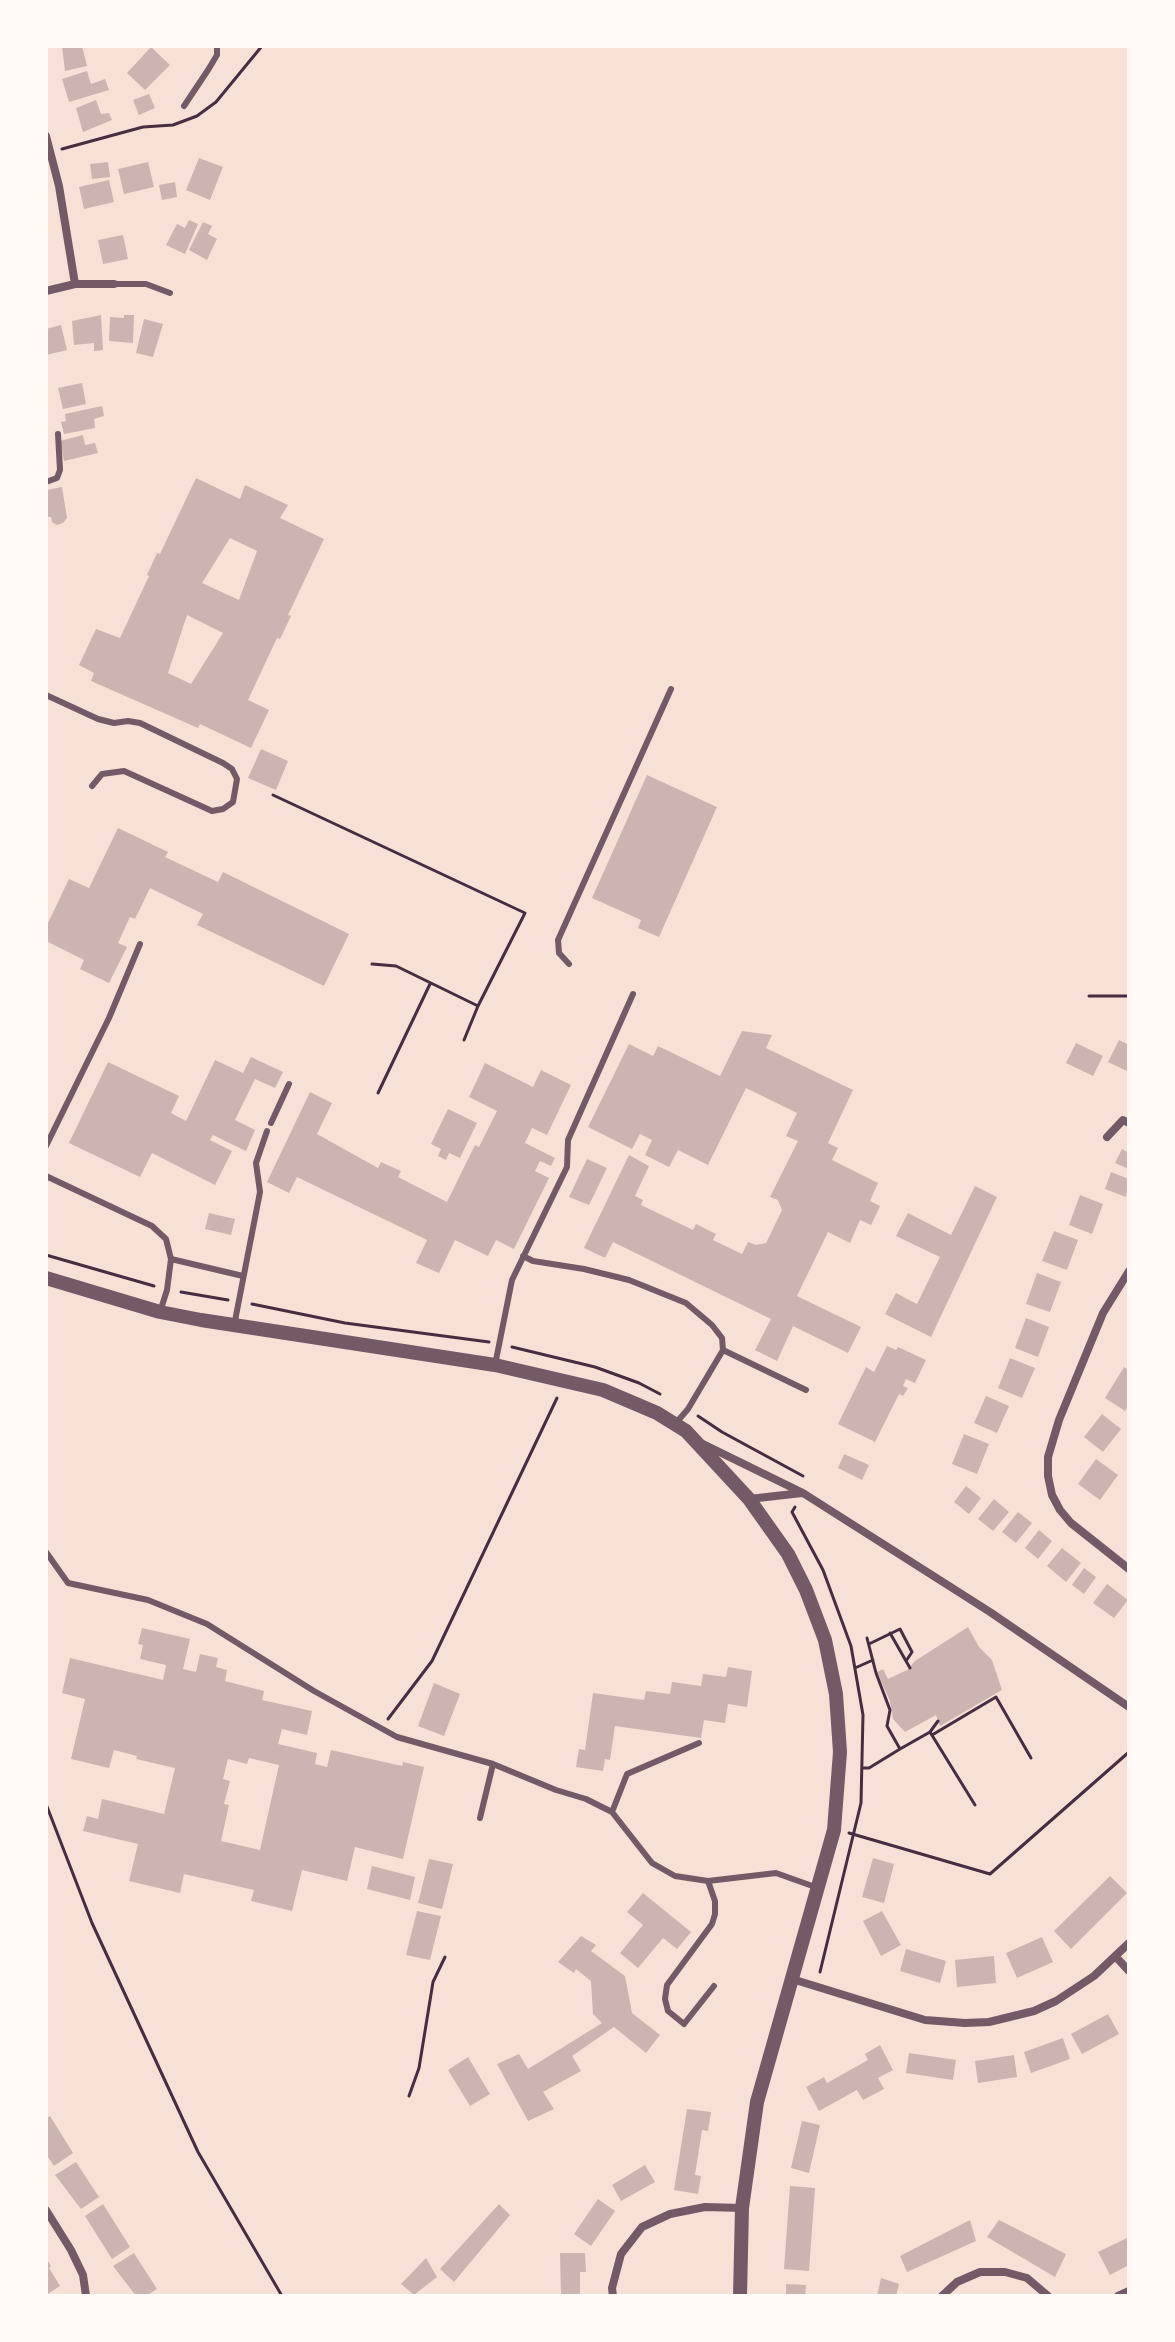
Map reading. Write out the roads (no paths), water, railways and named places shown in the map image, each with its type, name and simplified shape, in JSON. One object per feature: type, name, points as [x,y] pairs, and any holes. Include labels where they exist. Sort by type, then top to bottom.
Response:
[{"type":"street","points":[[46,136],[75,284]]},
{"type":"street","points":[[46,291],[75,284],[114,284]]},
{"type":"street","points":[[1107,1137],[1123,1120],[1129,1123]]},
{"type":"street","points":[[1129,1271],[1091,1338],[1048,1457],[1052,1495],[1060,1510],[1071,1523],[1129,1569]]},
{"type":"street","points":[[46,1278],[160,1312],[495,1365],[603,1390],[676,1423],[749,1499],[788,1554],[806,1590],[828,1654],[836,1694],[840,1752],[834,1830],[757,2102],[742,2208],[740,2296]]},
{"type":"street","points":[[695,1440],[803,1493],[990,1612],[1129,1707]]},
{"type":"street","points":[[749,1499],[803,1493]]},
{"type":"street","points":[[792,1979],[925,2020],[977,2023],[1013,2017],[1056,2001],[1094,1976],[1129,1943]]},
{"type":"street","points":[[1116,1957],[1129,1971]]},
{"type":"street","points":[[613,2296],[612,2288],[621,2254],[642,2227],[670,2214],[705,2207],[742,2208]]},
{"type":"street","points":[[46,2210],[83,2275],[86,2296]]},
{"type":"street","points":[[942,2296],[957,2282],[980,2272],[1005,2272],[1027,2278],[1048,2296]]},
{"type":"street","points":[[1118,2296],[1129,2291]]},
{"type":"lane","points":[[184,106],[217,55],[217,46]]},
{"type":"lane","points":[[114,284],[146,284],[170,293]]},
{"type":"lane","points":[[46,482],[57,478],[60,470],[58,434]]},
{"type":"lane","points":[[569,964],[559,953],[558,940],[671,689]]},
{"type":"lane","points":[[46,695],[98,719],[114,723],[140,723],[223,763],[232,769],[237,779],[233,802],[223,809],[212,811],[124,771],[102,774],[92,786]]},
{"type":"lane","points":[[46,1146],[109,1018],[140,944]]},
{"type":"lane","points":[[495,1365],[512,1280],[567,1167],[568,1140],[633,994]]},
{"type":"lane","points":[[271,1123],[289,1084]]},
{"type":"lane","points":[[234,1326],[260,1192],[256,1163],[267,1131]]},
{"type":"lane","points":[[46,1176],[152,1226],[166,1239],[171,1259],[160,1312]]},
{"type":"lane","points":[[523,1256],[533,1261],[629,1280],[686,1303],[712,1325],[722,1338],[723,1350],[688,1409],[676,1423]]},
{"type":"lane","points":[[171,1259],[243,1276]]},
{"type":"lane","points":[[723,1350],[806,1390]]},
{"type":"lane","points":[[46,1552],[68,1583],[148,1600],[207,1624],[314,1691],[397,1737],[493,1764],[612,1812],[652,1863],[675,1876],[708,1881],[776,1873],[818,1888]]},
{"type":"lane","points":[[612,1812],[627,1774],[699,1743]]},
{"type":"lane","points":[[480,1818],[493,1764]]},
{"type":"lane","points":[[708,1881],[715,1901],[712,1924],[667,1985],[665,1999],[668,2011],[684,2024],[714,1986]]}]
